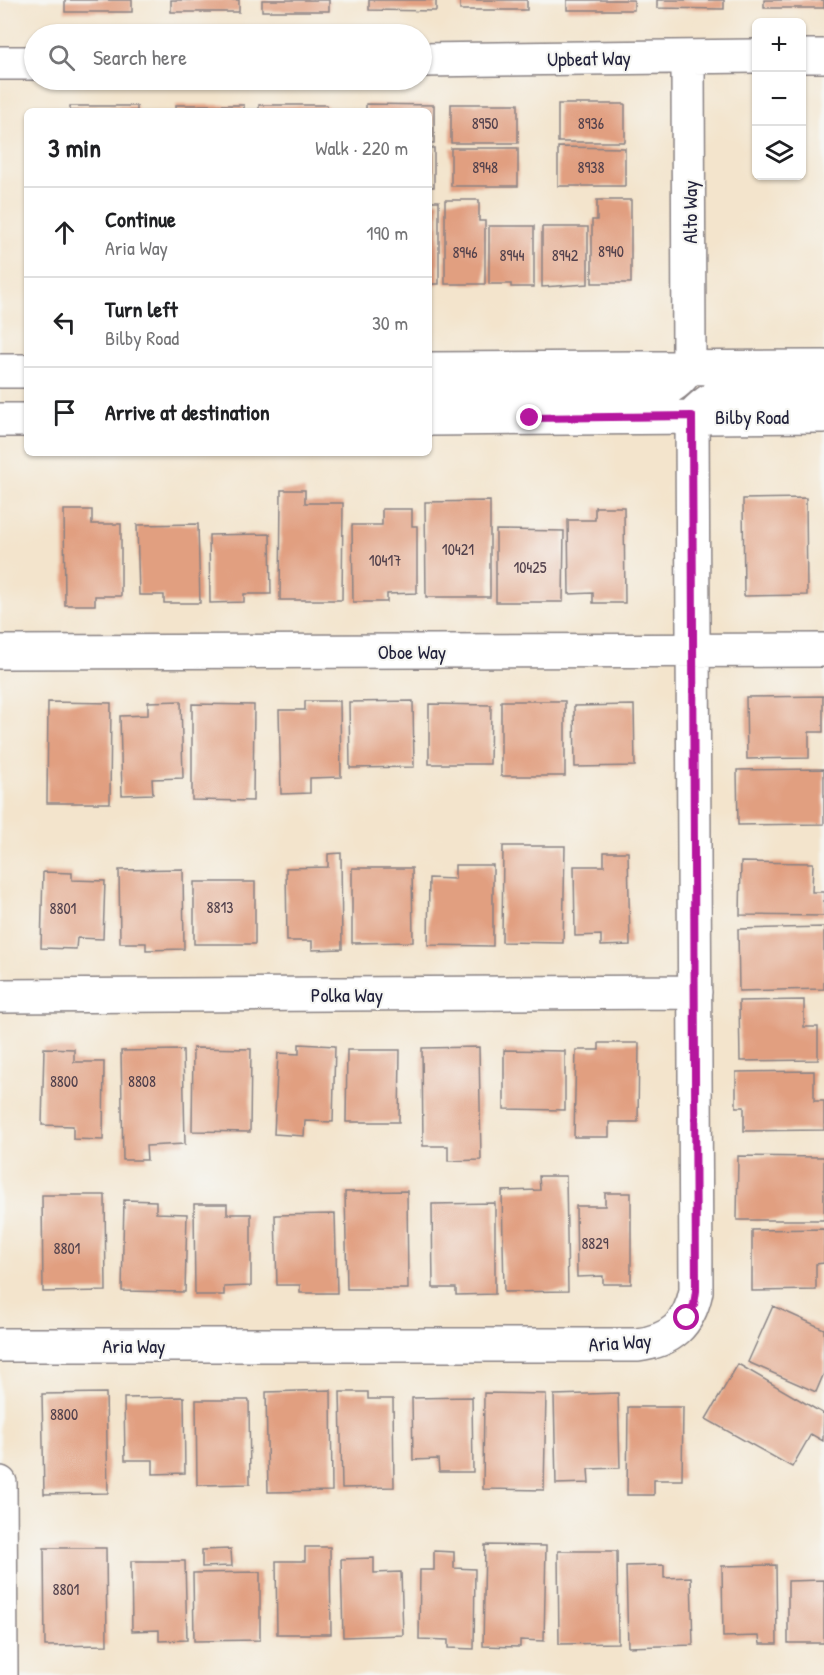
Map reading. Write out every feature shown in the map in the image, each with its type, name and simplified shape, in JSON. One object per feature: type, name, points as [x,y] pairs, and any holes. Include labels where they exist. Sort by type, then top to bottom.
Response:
[{"type":"street","points":[[806,56],[824,56]]},
{"type":"street","name":"Alto Way","points":[[688,57],[689,367]]},
{"type":"street","name":"Upbeat Way","points":[[432,60],[752,57]]},
{"type":"street","points":[[0,63],[24,63]]},
{"type":"street","points":[[432,401],[472,394],[654,393],[673,386],[683,378],[689,367]]},
{"type":"street","points":[[432,369],[824,367]]},
{"type":"street","points":[[0,371],[24,371]]},
{"type":"street","points":[[692,416],[702,405],[727,392],[824,390]]},
{"type":"street","name":"Aria Way","points":[[0,1346],[637,1345],[666,1338],[679,1329],[694,1305],[696,1291],[692,416]]},
{"type":"street","name":"Bilby Road","points":[[432,419],[824,416]]},
{"type":"street","points":[[0,420],[24,420]]},
{"type":"street","name":"Oboe Way","points":[[0,652],[824,650]]},
{"type":"street","name":"Polka Way","points":[[0,996],[695,992]]},
{"type":"street","points":[[0,1483],[1,1675]]},
{"type":"building","points":[[65,0],[132,0],[132,12],[65,12]]},
{"type":"building","points":[[171,0],[239,0],[239,12],[171,12]]},
{"type":"building","points":[[262,0],[329,0],[329,11],[262,11]]},
{"type":"building","points":[[369,0],[436,0],[436,11],[369,10]]},
{"type":"building","points":[[460,0],[527,0],[527,10],[460,10]]},
{"type":"building","points":[[567,0],[634,0],[634,10],[567,10]]},
{"type":"building","points":[[657,0],[724,0],[724,9],[657,8]]},
{"type":"building","points":[[764,0],[824,0],[824,8],[764,8]]},
{"type":"building","points":[[366,104],[434,105],[434,143],[432,143],[432,108],[366,108]]},
{"type":"building","points":[[451,104],[518,104],[518,143],[451,143]]},
{"type":"building","points":[[558,104],[625,104],[625,142],[558,142]]},
{"type":"building","points":[[176,105],[244,105],[244,108],[176,108]]},
{"type":"building","points":[[259,105],[327,105],[327,108],[259,108]]},
{"type":"building","points":[[70,106],[137,106],[137,108],[70,108]]},
{"type":"building","points":[[558,147],[625,148],[625,186],[558,186]]},
{"type":"building","points":[[432,148],[434,148],[434,187],[432,187]]},
{"type":"building","points":[[451,148],[518,148],[518,186],[451,186]]},
{"type":"building","points":[[445,200],[479,200],[479,221],[485,221],[485,284],[445,284]]},
{"type":"building","points":[[597,200],[631,200],[631,283],[592,283],[592,220],[597,220]]},
{"type":"building","points":[[432,201],[439,201],[439,284],[432,284]]},
{"type":"building","points":[[489,226],[534,226],[534,287],[489,284]]},
{"type":"building","points":[[542,227],[588,227],[588,284],[542,287]]},
{"type":"building","points":[[281,490],[305,490],[305,503],[343,503],[342,600],[280,600]]},
{"type":"building","points":[[806,498],[807,595],[744,596],[743,499]]},
{"type":"building","points":[[490,501],[490,597],[426,597],[425,502]]},
{"type":"building","points":[[595,507],[624,507],[625,603],[593,603],[593,593],[569,594],[568,520],[595,520]]},
{"type":"building","points":[[382,509],[412,509],[412,526],[417,526],[417,593],[387,594],[387,602],[353,602],[352,525],[382,525]]},
{"type":"building","points":[[64,510],[92,510],[92,524],[121,524],[121,596],[95,596],[95,605],[65,605]]},
{"type":"building","points":[[198,524],[200,603],[164,603],[164,595],[139,595],[137,525]]},
{"type":"building","points":[[496,530],[564,531],[563,602],[496,602]]},
{"type":"building","points":[[270,534],[271,594],[244,594],[244,602],[210,603],[209,535]]},
{"type":"building","points":[[823,696],[823,732],[809,732],[809,758],[747,759],[746,697]]},
{"type":"building","points":[[181,701],[183,778],[152,779],[153,794],[122,795],[120,716],[148,715],[148,702]]},
{"type":"building","points":[[305,701],[340,701],[341,777],[310,778],[310,793],[281,794],[279,710],[305,710]]},
{"type":"building","points":[[413,701],[414,767],[350,768],[349,702]]},
{"type":"building","points":[[501,701],[565,701],[565,776],[501,776]]},
{"type":"building","points":[[48,702],[111,703],[110,803],[47,803]]},
{"type":"building","points":[[192,704],[254,705],[253,801],[192,800]]},
{"type":"building","points":[[429,704],[491,705],[490,764],[429,764]]},
{"type":"building","points":[[634,705],[635,766],[575,767],[574,706]]},
{"type":"building","points":[[824,769],[824,824],[738,825],[737,770]]},
{"type":"building","points":[[503,846],[565,846],[563,943],[502,942]]},
{"type":"building","points":[[604,852],[628,852],[630,945],[601,946],[601,935],[575,936],[574,866],[604,866]]},
{"type":"building","points":[[341,853],[342,949],[312,950],[312,941],[287,941],[286,868],[328,867],[328,854]]},
{"type":"building","points":[[741,862],[813,863],[812,892],[824,892],[824,916],[740,915]]},
{"type":"building","points":[[455,865],[493,865],[493,946],[428,945],[429,878],[455,879]]},
{"type":"building","points":[[352,868],[412,868],[413,942],[352,943]]},
{"type":"building","points":[[183,869],[184,949],[146,950],[146,943],[120,943],[119,870]]},
{"type":"building","points":[[43,872],[72,873],[72,880],[105,881],[103,939],[77,938],[76,949],[41,948]]},
{"type":"building","points":[[194,882],[255,882],[255,944],[194,944]]},
{"type":"building","points":[[824,927],[824,989],[739,991],[738,929]]},
{"type":"building","points":[[804,1000],[804,1027],[818,1027],[818,1060],[740,1061],[739,1001]]},
{"type":"building","points":[[599,1043],[639,1043],[638,1122],[609,1122],[609,1137],[574,1137],[576,1050],[599,1050]]},
{"type":"building","points":[[299,1044],[335,1046],[333,1122],[305,1121],[304,1136],[274,1134],[278,1053],[299,1054]]},
{"type":"building","points":[[479,1047],[481,1160],[448,1161],[448,1146],[423,1146],[422,1048]]},
{"type":"building","points":[[44,1048],[74,1049],[74,1062],[104,1062],[103,1140],[73,1139],[73,1126],[42,1125]]},
{"type":"building","points":[[193,1048],[251,1049],[250,1132],[192,1131]]},
{"type":"building","points":[[183,1050],[185,1144],[146,1146],[147,1160],[123,1160],[121,1051]]},
{"type":"building","points":[[347,1050],[400,1050],[399,1122],[346,1122]]},
{"type":"building","points":[[504,1050],[565,1051],[565,1110],[504,1109]]},
{"type":"building","points":[[814,1071],[814,1101],[824,1101],[824,1130],[744,1131],[744,1107],[736,1107],[736,1072]]},
{"type":"building","points":[[738,1156],[824,1157],[824,1220],[737,1220]]},
{"type":"building","points":[[539,1176],[566,1176],[568,1291],[504,1292],[502,1191],[540,1190]]},
{"type":"building","points":[[407,1191],[408,1289],[347,1289],[345,1192]]},
{"type":"building","points":[[605,1193],[631,1193],[631,1284],[603,1284],[603,1276],[577,1277],[576,1206],[605,1206]]},
{"type":"building","points":[[42,1195],[105,1195],[106,1291],[43,1292]]},
{"type":"building","points":[[124,1200],[156,1201],[156,1213],[187,1214],[185,1292],[122,1291]]},
{"type":"building","points":[[495,1203],[495,1294],[456,1295],[456,1288],[433,1288],[432,1204]]},
{"type":"building","points":[[194,1204],[227,1204],[227,1214],[251,1214],[251,1286],[224,1287],[224,1295],[195,1295]]},
{"type":"building","points":[[335,1214],[337,1293],[300,1293],[300,1285],[277,1285],[275,1215]]},
{"type":"building","points":[[824,1229],[824,1263],[816,1264],[816,1290],[752,1291],[752,1230]]},
{"type":"building","points":[[773,1306],[824,1329],[824,1373],[816,1392],[748,1362]]},
{"type":"building","points":[[738,1364],[824,1414],[823,1441],[811,1434],[792,1467],[706,1419]]},
{"type":"building","points":[[331,1390],[332,1491],[268,1492],[266,1392]]},
{"type":"building","points":[[340,1392],[368,1392],[368,1399],[393,1399],[394,1487],[342,1488]]},
{"type":"building","points":[[106,1393],[108,1493],[44,1494],[42,1394]]},
{"type":"building","points":[[484,1393],[546,1394],[544,1490],[483,1489]]},
{"type":"building","points":[[618,1393],[620,1468],[588,1469],[589,1483],[556,1484],[554,1395]]},
{"type":"building","points":[[184,1397],[185,1473],[153,1474],[153,1460],[125,1460],[124,1398]]},
{"type":"building","points":[[472,1397],[473,1472],[439,1472],[438,1459],[413,1460],[412,1398]]},
{"type":"building","points":[[196,1400],[249,1400],[250,1484],[197,1485]]},
{"type":"building","points":[[628,1407],[683,1407],[682,1480],[654,1480],[654,1495],[627,1495]]},
{"type":"building","points":[[485,1545],[546,1546],[544,1641],[520,1640],[520,1647],[483,1646]]},
{"type":"building","points":[[305,1547],[330,1547],[331,1634],[277,1634],[276,1561],[305,1561]]},
{"type":"building","points":[[44,1548],[106,1548],[107,1645],[45,1646]]},
{"type":"building","points":[[231,1549],[232,1566],[202,1567],[202,1550]]},
{"type":"building","points":[[434,1551],[454,1552],[454,1568],[475,1569],[474,1649],[448,1648],[448,1640],[419,1639],[420,1570],[434,1570]]},
{"type":"building","points":[[558,1551],[617,1551],[618,1643],[559,1644]]},
{"type":"building","points":[[374,1558],[374,1573],[401,1572],[403,1635],[343,1637],[341,1559]]},
{"type":"building","points":[[131,1561],[185,1561],[187,1640],[159,1641],[159,1630],[132,1631]]},
{"type":"building","points":[[664,1565],[664,1578],[691,1577],[693,1645],[628,1647],[626,1566]]},
{"type":"building","points":[[776,1565],[777,1644],[760,1644],[759,1636],[723,1637],[722,1566]]},
{"type":"building","points":[[260,1572],[260,1640],[194,1641],[193,1573]]},
{"type":"building","points":[[824,1580],[824,1643],[788,1643],[788,1581]]},
{"type":"route","points":[[530,418],[692,416],[696,1291],[694,1305],[687,1318]]}]
